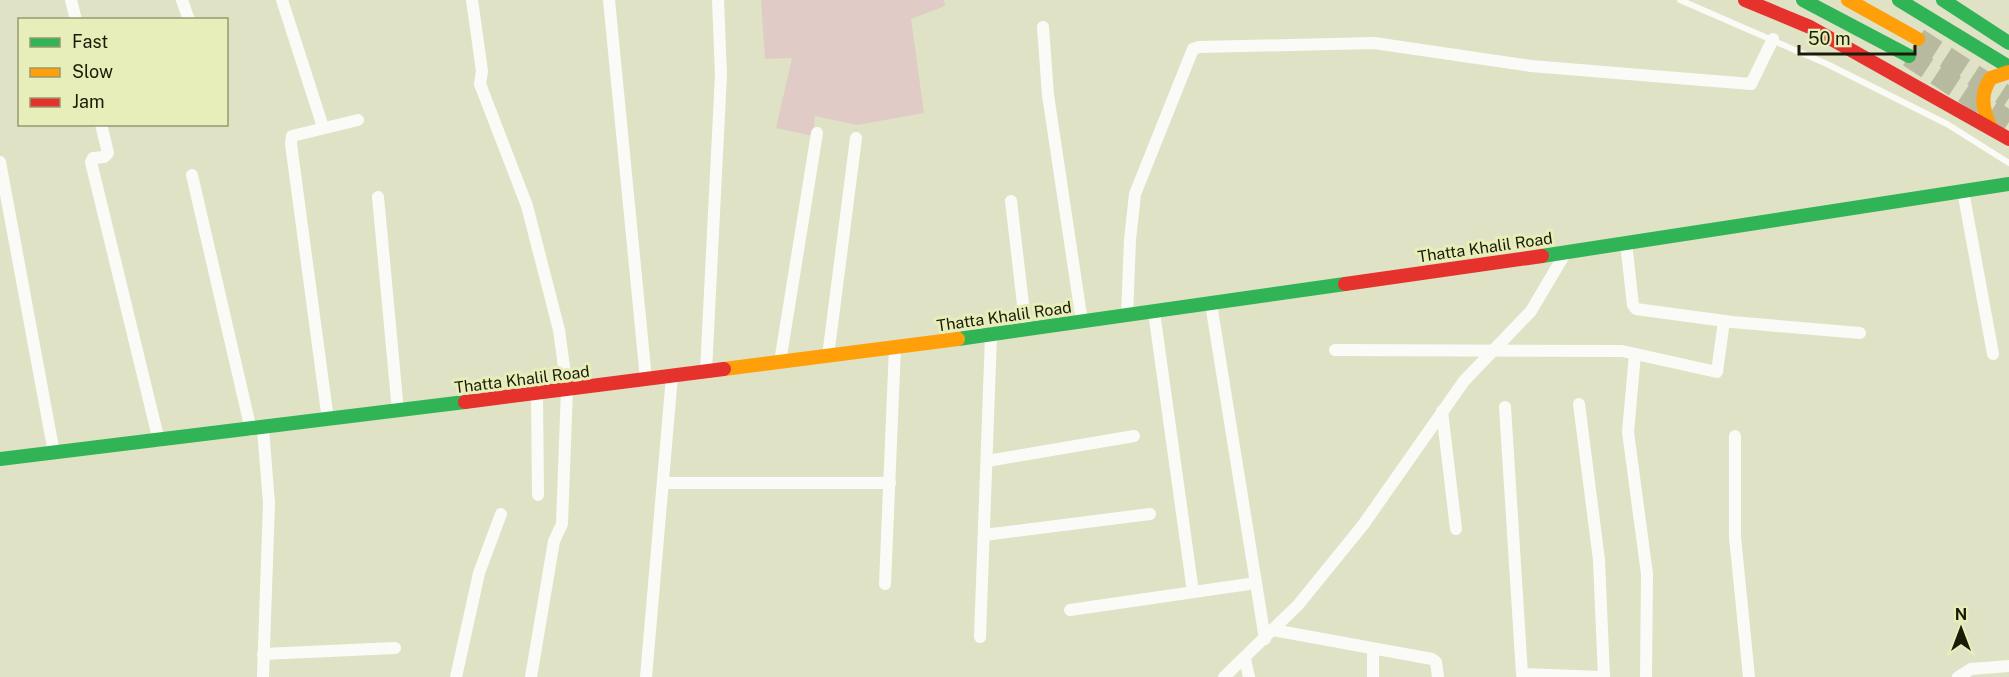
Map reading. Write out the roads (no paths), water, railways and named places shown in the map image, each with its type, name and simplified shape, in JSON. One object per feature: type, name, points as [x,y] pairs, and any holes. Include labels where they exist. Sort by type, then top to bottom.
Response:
[{"type":"main road","points":[[1746,0],[1810,27],[2009,139]]},
{"type":"main road","points":[[1803,0],[1909,56]]},
{"type":"main road","points":[[1848,0],[1918,39]]},
{"type":"main road","points":[[1899,0],[2009,67]]},
{"type":"main road","points":[[1943,0],[1955,10],[2009,43]]},
{"type":"main road","points":[[1991,128],[1983,112],[1984,88],[1994,77],[2009,72]]},
{"type":"main road","name":"Thatta Khalil Road","points":[[0,459],[257,430],[1026,330],[1566,252],[2009,184]]},
{"type":"street","points":[[71,0],[76,18]]},
{"type":"street","points":[[182,0],[188,18]]},
{"type":"street","points":[[282,0],[323,128]]},
{"type":"street","points":[[472,0],[482,71],[480,84],[527,206],[559,330],[567,389],[562,524],[554,541],[531,677]]},
{"type":"street","points":[[609,0],[646,379]]},
{"type":"street","points":[[706,371],[721,75],[718,0]]},
{"type":"street","points":[[1043,27],[1048,96],[1082,322]]},
{"type":"street","points":[[1127,316],[1130,240],[1135,194],[1193,49],[1199,46],[1374,43],[1531,66],[1751,84],[1773,39]]},
{"type":"street","points":[[328,420],[291,144],[292,136],[358,120]]},
{"type":"street","points":[[101,126],[108,153],[104,157],[93,158],[91,162],[159,441]]},
{"type":"street","points":[[780,362],[817,133]]},
{"type":"street","points":[[828,356],[856,138]]},
{"type":"street","points":[[0,162],[54,453]]},
{"type":"street","points":[[192,175],[257,430],[269,503],[263,677]]},
{"type":"street","points":[[1963,191],[1994,354]]},
{"type":"street","points":[[378,197],[398,411]]},
{"type":"street","points":[[1011,201],[1026,330]]},
{"type":"street","points":[[1626,243],[1633,305],[1636,309],[1724,321],[1860,333]]},
{"type":"street","points":[[1224,677],[1298,605],[1363,525],[1464,381],[1531,311],[1566,252]]},
{"type":"street","points":[[1211,304],[1256,583],[1269,635]]},
{"type":"street","points":[[1154,312],[1193,592]]},
{"type":"street","points":[[1335,350],[1622,351],[1717,372],[1724,321]]},
{"type":"street","points":[[980,637],[992,334]]},
{"type":"street","points":[[885,584],[895,347]]},
{"type":"street","points":[[1635,354],[1629,432],[1647,574],[1646,677]]},
{"type":"street","points":[[646,677],[672,376]]},
{"type":"street","points":[[537,394],[538,495]]},
{"type":"street","points":[[1505,407],[1522,674],[1603,677],[1599,560],[1579,404]]},
{"type":"street","points":[[1442,411],[1456,528]]},
{"type":"street","points":[[987,461],[1134,436]]},
{"type":"street","points":[[1735,436],[1736,537],[1749,677]]},
{"type":"street","points":[[663,483],[890,483]]},
{"type":"street","points":[[456,677],[479,573],[501,514]]},
{"type":"street","points":[[984,535],[1150,514]]},
{"type":"street","points":[[1070,610],[1256,583]]},
{"type":"street","points":[[1269,635],[1432,659],[1436,662],[1438,677]]},
{"type":"street","points":[[263,654],[395,648]]},
{"type":"street","points":[[1373,649],[1373,677]]},
{"type":"street","points":[[1245,659],[1249,677]]},
{"type":"street","points":[[1958,677],[1971,669],[2009,666]]},
{"type":"lane","points":[[1680,0],[1773,39],[1947,124],[2009,163]]},
{"type":"tunnel","points":[[1918,39],[2009,98]]},
{"type":"tunnel","points":[[1909,56],[2009,122]]}]
